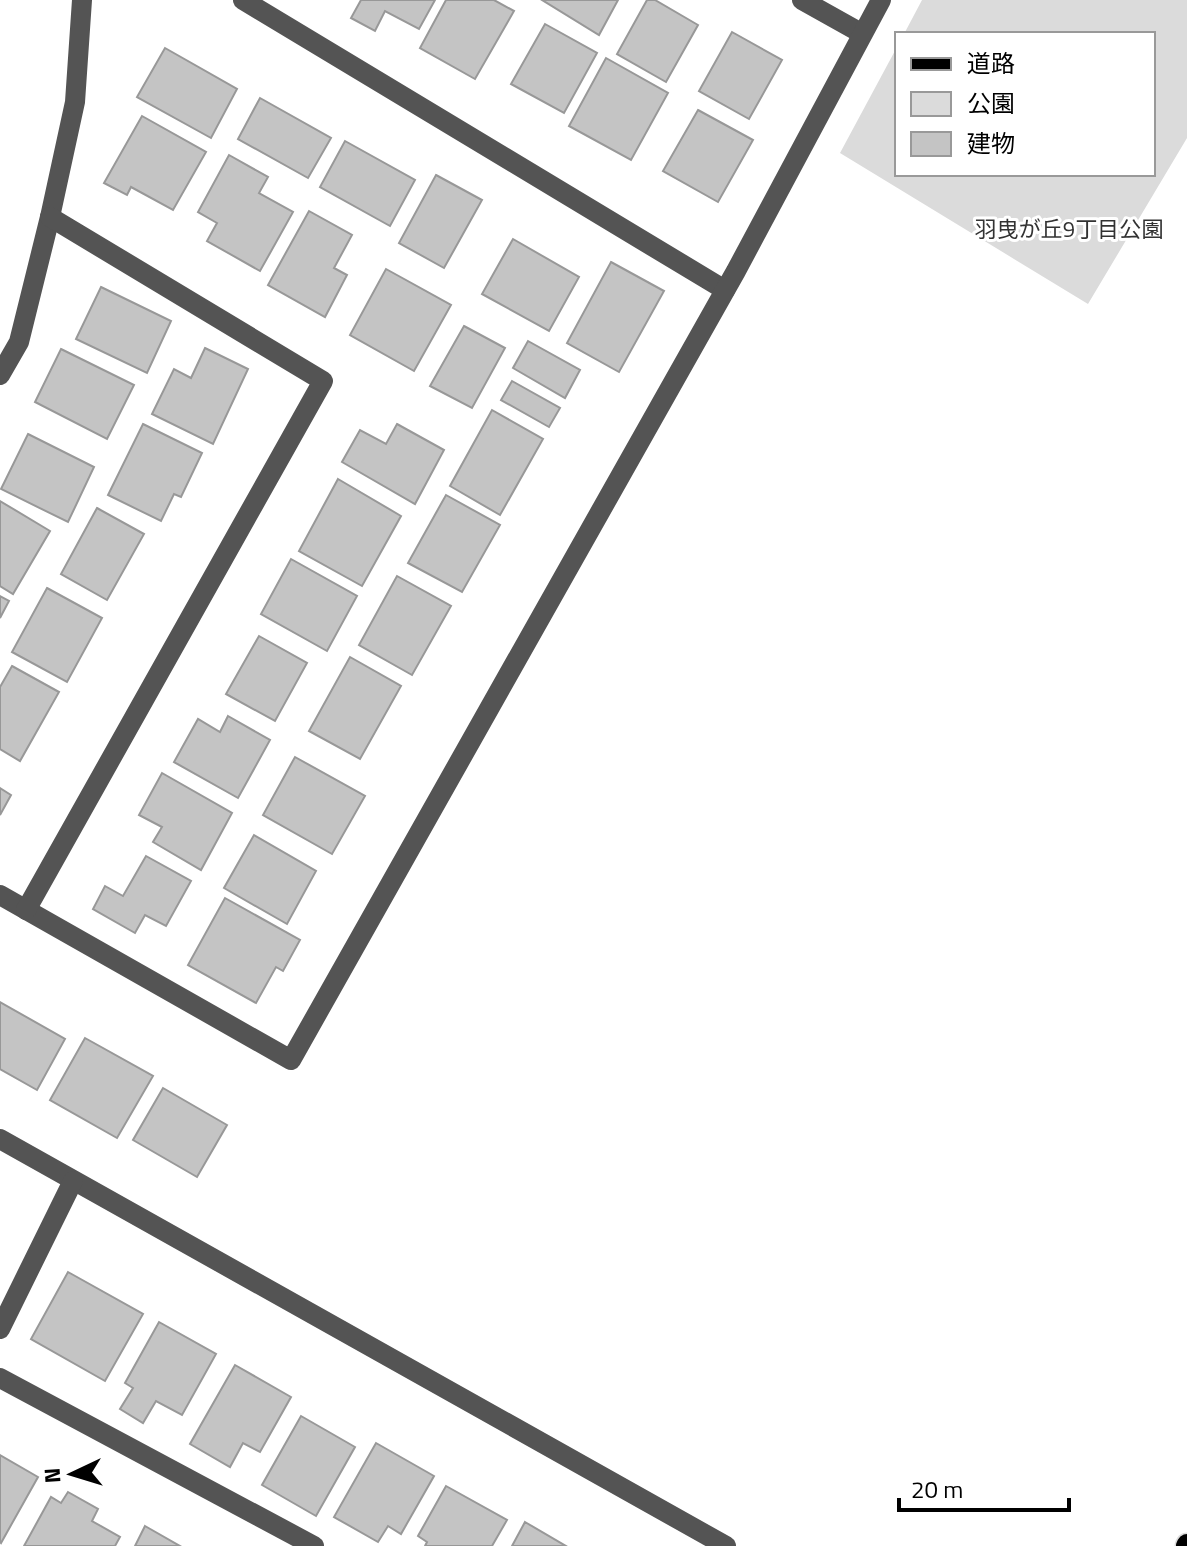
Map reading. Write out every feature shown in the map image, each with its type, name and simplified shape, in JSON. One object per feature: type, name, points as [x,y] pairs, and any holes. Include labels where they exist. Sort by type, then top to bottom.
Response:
[{"type":"street","points":[[0,375],[19,342],[50,217],[75,102],[82,0]]},
{"type":"street","points":[[243,0],[725,290]]},
{"type":"street","points":[[802,0],[861,33]]},
{"type":"street","points":[[0,895],[291,1060],[725,290],[881,0]]},
{"type":"street","points":[[26,910],[323,381],[50,217]]},
{"type":"street","points":[[0,1139],[726,1546]]},
{"type":"street","points":[[0,1329],[73,1181]]},
{"type":"street","points":[[0,1378],[314,1546]]},
{"type":"green space","name":"羽曳が丘9丁目公園","points":[[922,0],[1187,0],[1187,138],[1088,304],[840,153],[895,51],[895,176],[1155,176],[1155,32],[905,32]]},
{"type":"building","points":[[361,0],[435,0],[419,29],[385,11],[375,31],[351,18]]},
{"type":"building","points":[[446,0],[494,0],[514,11],[475,79],[420,48]]},
{"type":"building","points":[[542,0],[618,0],[599,35]]},
{"type":"building","points":[[647,0],[655,0],[698,25],[666,82],[617,54]]},
{"type":"building","points":[[545,24],[597,53],[564,113],[511,84]]},
{"type":"building","points":[[732,32],[782,60],[749,119],[699,91]]},
{"type":"building","points":[[165,48],[237,89],[211,138],[137,97]]},
{"type":"building","points":[[606,58],[668,93],[631,160],[569,126]]},
{"type":"building","points":[[260,98],[331,138],[308,178],[238,139]]},
{"type":"building","points":[[698,110],[753,140],[718,202],[663,171]]},
{"type":"building","points":[[142,116],[206,152],[173,210],[131,187],[127,195],[104,183]]},
{"type":"building","points":[[345,141],[415,180],[390,226],[320,187]]},
{"type":"building","points":[[229,155],[268,177],[259,193],[293,212],[260,271],[207,241],[217,223],[198,212]]},
{"type":"building","points":[[436,175],[482,200],[444,268],[399,243]]},
{"type":"building","points":[[309,211],[352,235],[334,268],[347,275],[325,317],[268,285]]},
{"type":"building","points":[[513,239],[579,277],[549,331],[482,294]]},
{"type":"building","points":[[611,262],[664,291],[619,372],[567,343]]},
{"type":"building","points":[[386,269],[451,305],[414,371],[350,335]]},
{"type":"building","points":[[101,287],[171,321],[147,373],[76,339]]},
{"type":"building","points":[[464,326],[505,348],[472,408],[430,386]]},
{"type":"building","points":[[528,341],[580,370],[565,398],[513,368]]},
{"type":"building","points":[[205,348],[248,369],[213,444],[152,414],[174,369],[191,378]]},
{"type":"building","points":[[61,349],[134,385],[107,439],[35,402]]},
{"type":"building","points":[[512,381],[560,408],[549,427],[501,400]]},
{"type":"building","points":[[492,410],[543,439],[500,515],[450,486]]},
{"type":"building","points":[[143,424],[202,453],[181,497],[174,494],[161,521],[108,495]]},
{"type":"building","points":[[397,424],[444,450],[415,504],[342,462],[360,430],[386,444]]},
{"type":"building","points":[[28,434],[94,467],[68,522],[1,489]]},
{"type":"building","points":[[338,479],[401,516],[362,586],[299,551]]},
{"type":"building","points":[[446,495],[500,525],[462,592],[408,563]]},
{"type":"building","points":[[0,501],[50,531],[13,594],[0,586]]},
{"type":"building","points":[[97,508],[144,534],[107,600],[61,574]]},
{"type":"building","points":[[291,559],[357,596],[327,651],[261,614]]},
{"type":"building","points":[[397,576],[451,606],[412,675],[359,645]]},
{"type":"building","points":[[47,588],[102,618],[67,682],[12,652]]},
{"type":"building","points":[[0,596],[9,601],[0,618]]},
{"type":"building","points":[[259,636],[307,663],[275,721],[226,694]]},
{"type":"building","points":[[350,657],[401,686],[360,759],[309,731]]},
{"type":"building","points":[[12,666],[59,692],[20,761],[0,749],[0,687]]},
{"type":"building","points":[[228,716],[270,740],[238,798],[174,762],[198,719],[220,732]]},
{"type":"building","points":[[295,757],[365,796],[332,854],[263,815]]},
{"type":"building","points":[[162,773],[232,813],[201,870],[153,842],[162,827],[139,815]]},
{"type":"building","points":[[0,788],[11,795],[0,815]]},
{"type":"building","points":[[254,835],[316,871],[287,924],[224,888]]},
{"type":"building","points":[[146,856],[191,881],[166,926],[145,915],[135,933],[93,909],[105,886],[123,896]]},
{"type":"building","points":[[225,898],[300,940],[283,971],[276,967],[256,1003],[188,965]]},
{"type":"building","points":[[0,1002],[65,1039],[37,1090],[0,1069]]},
{"type":"building","points":[[85,1038],[153,1076],[117,1138],[50,1100]]},
{"type":"building","points":[[163,1088],[227,1125],[197,1177],[133,1140]]},
{"type":"building","points":[[68,1272],[143,1314],[105,1381],[31,1339]]},
{"type":"building","points":[[159,1322],[216,1354],[182,1415],[156,1401],[143,1423],[120,1409],[133,1388],[125,1383]]},
{"type":"building","points":[[235,1365],[291,1397],[260,1452],[243,1443],[230,1467],[190,1444]]},
{"type":"building","points":[[301,1416],[355,1447],[316,1516],[262,1485]]},
{"type":"building","points":[[376,1443],[434,1476],[401,1534],[388,1526],[378,1542],[334,1517]]},
{"type":"building","points":[[0,1455],[38,1477],[1,1543],[0,1542]]},
{"type":"building","points":[[446,1486],[507,1520],[492,1546],[425,1546],[427,1542],[418,1536]]},
{"type":"building","points":[[68,1492],[98,1509],[92,1521],[120,1537],[115,1546],[24,1546],[51,1497],[61,1503]]},
{"type":"building","points":[[525,1522],[566,1546],[512,1546]]},
{"type":"building","points":[[145,1526],[180,1546],[135,1546]]}]
